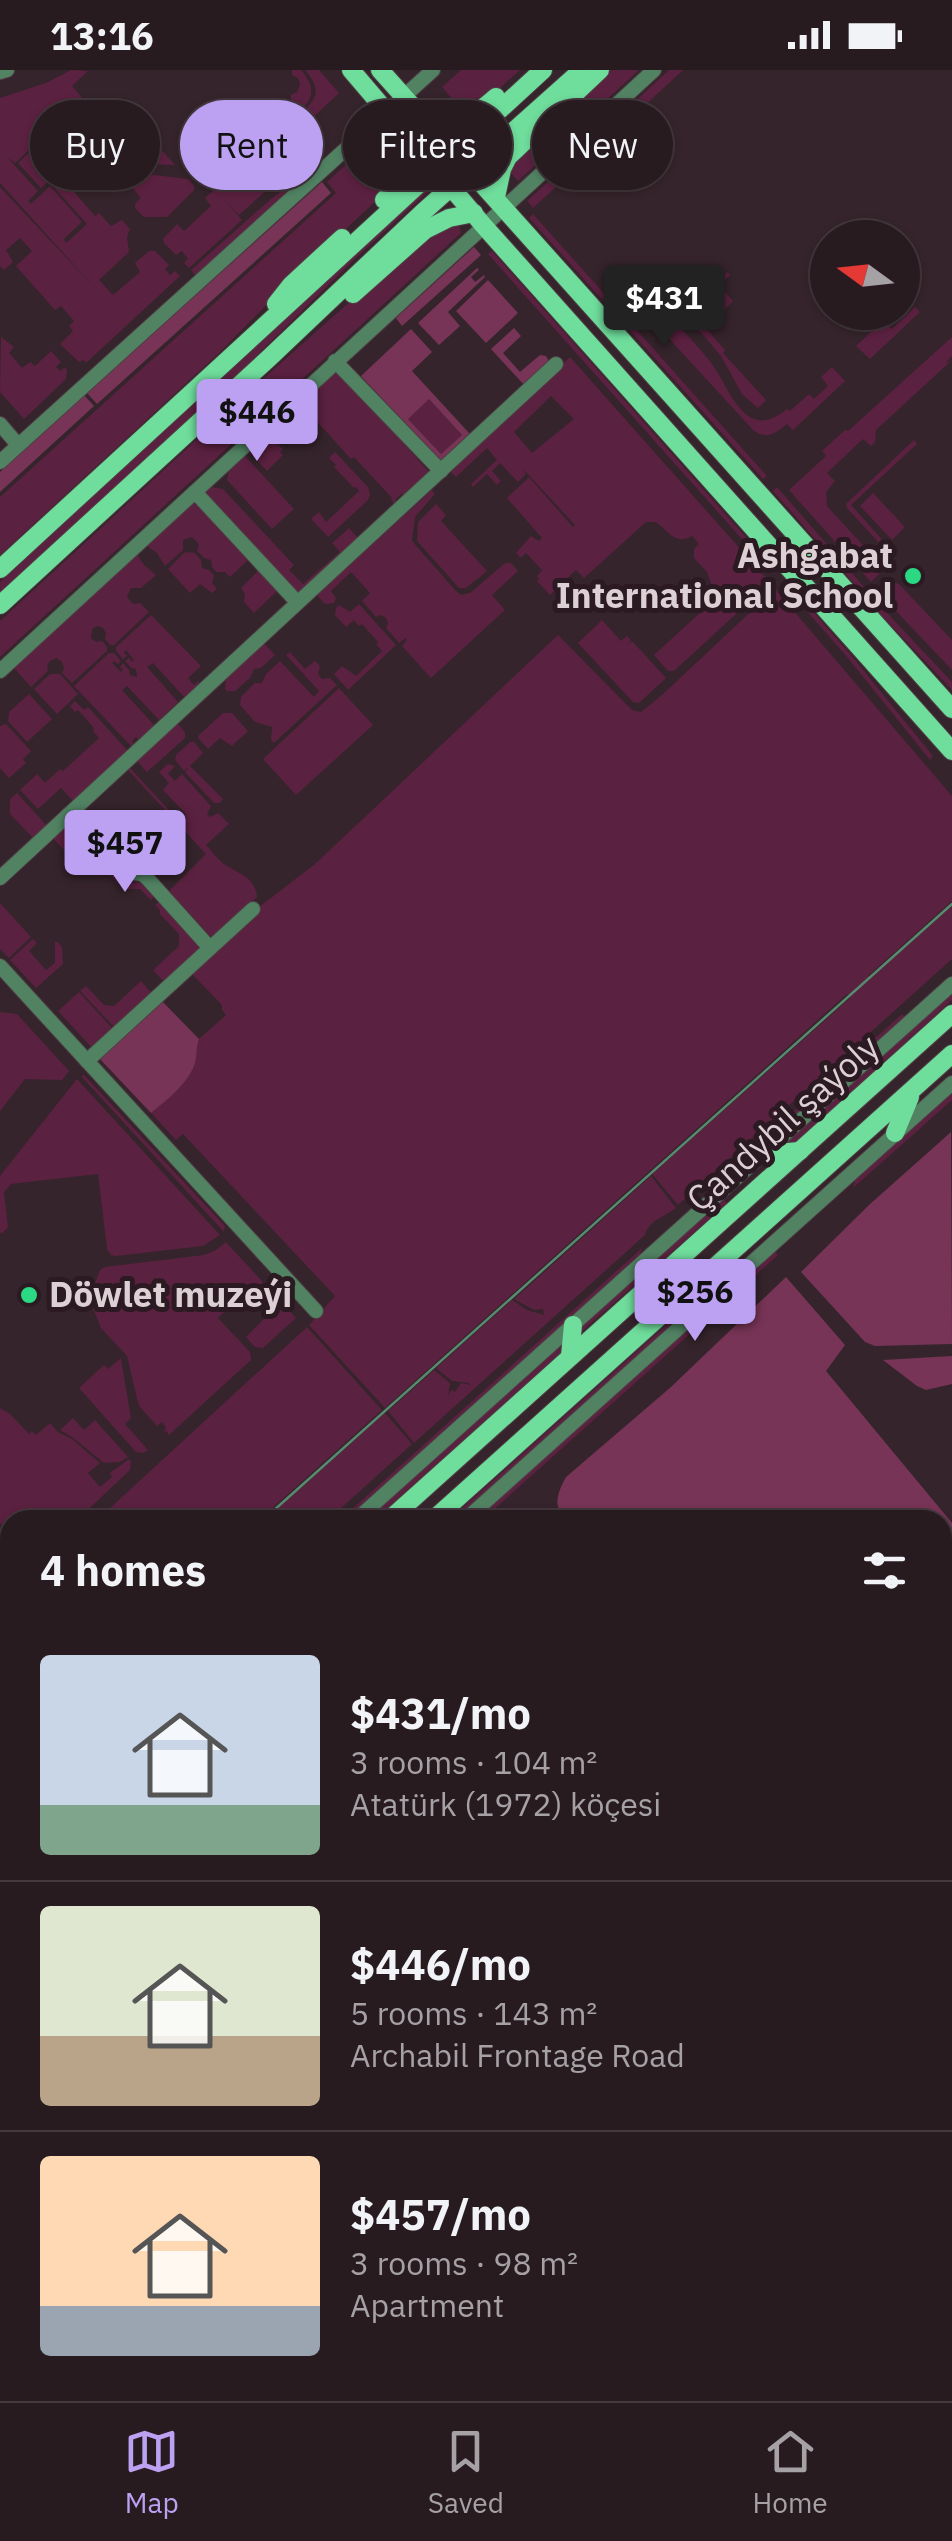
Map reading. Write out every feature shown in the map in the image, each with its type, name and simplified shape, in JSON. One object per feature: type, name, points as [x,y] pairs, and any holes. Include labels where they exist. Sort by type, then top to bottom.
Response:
[{"type":"main road","points":[[350,70],[376,100]]},
{"type":"main road","points":[[380,70],[405,100]]},
{"type":"main road","points":[[490,100],[526,70]]},
{"type":"main road","points":[[510,100],[543,70]]},
{"type":"main road","points":[[512,134],[582,70]]},
{"type":"main road","points":[[500,202],[502,169],[508,157],[600,70]]},
{"type":"main road","points":[[248,342],[291,285],[395,190]]},
{"type":"main road","points":[[0,569],[411,190]]},
{"type":"main road","points":[[0,606],[450,190]]},
{"type":"main road","points":[[454,190],[952,751]]},
{"type":"main road","points":[[489,190],[952,709]]},
{"type":"main road","points":[[270,358],[319,325],[425,230],[449,218],[479,219]]},
{"type":"main road","name":"Çandybil şaýoly","points":[[400,1510],[952,1014]]},
{"type":"main road","name":"Çandybil şaýoly","points":[[445,1510],[952,1054]]},
{"type":"main road","points":[[895,1133],[912,1090]]},
{"type":"main road","points":[[764,1154],[800,1151]]},
{"type":"main road","points":[[668,1310],[708,1303]]},
{"type":"main road","points":[[570,1356],[573,1325]]},
{"type":"street","points":[[410,100],[433,70]]},
{"type":"street","points":[[0,671],[335,362],[479,219],[654,70]]},
{"type":"street","points":[[0,462],[343,152]]},
{"type":"street","points":[[335,362],[441,470]]},
{"type":"street","points":[[0,878],[556,364]]},
{"type":"street","points":[[0,424],[18,445]]},
{"type":"street","points":[[195,492],[297,602]]},
{"type":"street","points":[[68,814],[120,871],[142,874],[210,948]]},
{"type":"street","points":[[87,1060],[253,909]]},
{"type":"street","points":[[0,966],[316,1311]]},
{"type":"street","points":[[367,1510],[952,984]]},
{"type":"street","points":[[476,1510],[952,1083]]},
{"type":"shaded area","points":[[71,70],[88,71],[72,86],[82,100],[30,100],[30,149],[15,163],[7,157],[30,182],[30,190],[38,191],[28,201],[31,204],[46,190],[54,190],[82,222],[64,239],[66,243],[87,224],[56,190],[72,190],[95,216],[99,213],[111,226],[122,220],[130,229],[129,252],[99,280],[113,295],[140,272],[135,263],[149,251],[155,251],[169,265],[165,269],[170,275],[175,271],[180,276],[86,363],[79,362],[60,344],[73,331],[69,326],[74,321],[61,306],[55,310],[16,266],[32,251],[20,238],[6,250],[13,262],[4,270],[0,266],[0,187],[95,288],[0,183],[0,98]]},
{"type":"shaded area","points":[[292,70],[301,70],[307,78],[309,100],[291,100],[300,85]]},
{"type":"shaded area","points":[[305,70],[319,70],[339,93],[323,108],[323,100],[313,100],[316,89]]},
{"type":"shaded area","points":[[461,70],[520,70],[487,100],[453,100],[442,87]]},
{"type":"shaded area","points":[[606,70],[639,70],[606,100],[575,100]]},
{"type":"shaded area","points":[[669,70],[683,70],[651,100],[636,100]]},
{"type":"shaded area","points":[[532,142],[532,168],[518,181],[512,174],[513,161]]},
{"type":"shaded area","points":[[160,148],[175,165],[160,165]]},
{"type":"shaded area","points":[[30,152],[30,176],[18,163]]},
{"type":"shaded area","points":[[343,167],[343,190],[388,190],[219,353],[0,555],[0,497],[336,193],[327,182]]},
{"type":"shaded area","points":[[160,176],[180,178],[180,190],[194,190],[167,217],[144,217],[135,208],[141,198],[134,190],[160,190]]},
{"type":"shaded area","points":[[323,183],[331,193],[97,404],[87,393],[313,190],[323,190]]},
{"type":"shaded area","points":[[214,190],[267,190],[239,215],[225,201],[242,220],[189,268],[182,251],[176,255],[163,239],[177,224],[184,231],[211,206],[205,198]]},
{"type":"shaded area","points":[[283,190],[288,194],[197,277],[191,270]]},
{"type":"shaded area","points":[[426,190],[428,192],[0,593],[0,582]]},
{"type":"shaded area","points":[[539,190],[553,190],[533,208],[527,201]]},
{"type":"shaded area","points":[[533,214],[767,476],[763,479],[529,218]]},
{"type":"shaded area","points":[[458,220],[461,233],[0,657],[0,621],[424,236]]},
{"type":"shaded area","points":[[474,247],[481,255],[402,326],[396,318]]},
{"type":"shaded area","points":[[492,251],[776,571],[773,574],[488,254]]},
{"type":"shaded area","points":[[477,268],[471,277],[475,282],[485,277],[448,312],[460,326],[439,345],[418,323]]},
{"type":"shaded area","points":[[727,272],[730,275],[719,286],[733,301],[722,312],[715,306],[698,322],[694,318],[690,321],[683,313]]},
{"type":"shaded area","points":[[488,280],[518,313],[486,343],[456,311]]},
{"type":"shaded area","points":[[715,311],[718,314],[705,327],[766,400],[758,408],[742,394],[721,356],[697,328]]},
{"type":"shaded area","points":[[674,321],[708,358],[733,399],[750,417],[772,418],[790,411],[809,394],[814,399],[828,386],[821,377],[832,367],[845,381],[793,430],[787,424],[774,433],[762,435],[753,430],[663,332]]},
{"type":"shaded area","points":[[514,328],[521,336],[503,353],[520,372],[540,355],[549,361],[526,387],[491,349]]},
{"type":"shaded area","points":[[411,329],[432,352],[412,371],[470,434],[441,461],[361,376]],"holes":[[[429,399],[462,435],[441,454],[408,419]]]},
{"type":"shaded area","points":[[873,330],[901,330],[870,359],[856,346]]},
{"type":"shaded area","points":[[1,337],[14,347],[9,353],[22,368],[30,362],[35,366],[51,351],[61,362],[56,367],[60,371],[65,367],[67,371],[66,379],[24,419],[0,392]]},
{"type":"shaded area","points":[[952,337],[952,356],[945,363],[952,360],[876,430],[871,446],[863,439],[827,473],[835,481],[826,492],[827,506],[880,564],[879,574],[871,582],[789,490],[826,456],[822,451]]},
{"type":"shaded area","points":[[570,357],[767,579],[757,588],[760,592],[674,671],[668,671],[654,655],[714,600],[722,598],[721,593],[714,592],[707,572],[694,558],[694,549],[699,544],[692,536],[677,538],[656,522],[646,522],[584,578],[576,570],[550,595],[537,581],[542,570],[526,553],[521,558],[516,553],[531,536],[539,541],[542,538],[507,498],[529,477],[575,525],[523,469],[526,474],[518,482],[500,463],[492,471],[501,481],[497,485],[487,474],[473,487],[471,484],[497,460],[487,448],[456,477],[451,472]],"holes":[[[551,396],[574,419],[532,453],[514,432]]]},
{"type":"shaded area","points":[[336,372],[429,472],[394,504],[303,406]]},
{"type":"shaded area","points":[[84,395],[94,406],[0,492],[0,472]]},
{"type":"shaded area","points":[[428,398],[462,435],[441,454],[407,418]]},
{"type":"shaded area","points":[[294,411],[313,428],[294,445],[278,426]]},
{"type":"shaded area","points":[[268,436],[283,449],[283,455],[267,471],[248,451]]},
{"type":"shaded area","points":[[914,440],[917,444],[851,505],[896,555],[891,556],[846,504]]},
{"type":"shaded area","points":[[335,452],[368,487],[370,495],[328,537],[311,519],[319,512],[326,522],[359,491],[334,467],[329,458]]},
{"type":"shaded area","points":[[244,455],[294,509],[272,529],[227,480],[229,470]]},
{"type":"shaded area","points":[[212,487],[223,489],[294,565],[289,570],[303,584],[340,552],[332,543],[349,528],[358,538],[297,594],[203,493]]},
{"type":"shaded area","points":[[777,487],[864,587],[857,587],[773,491]]},
{"type":"shaded area","points":[[432,490],[435,494],[415,517],[412,541],[456,591],[461,595],[470,593],[505,563],[511,563],[518,571],[492,595],[505,610],[431,678],[402,646],[406,638],[399,643],[386,628],[386,618],[376,617],[362,601],[370,593],[351,572],[331,591],[336,598],[334,603],[325,604],[317,595]]},
{"type":"shaded area","points":[[873,493],[905,527],[892,540],[860,506]]},
{"type":"shaded area","points":[[195,501],[249,559],[230,577],[225,572],[216,572],[211,560],[197,551],[199,544],[192,537],[183,540],[183,550],[165,566],[147,546]]},
{"type":"shaded area","points":[[436,504],[446,515],[441,521],[487,571],[466,588],[459,588],[417,541],[418,522]]},
{"type":"shaded area","points":[[185,552],[195,553],[202,568],[214,575],[212,583],[217,589],[212,593],[200,584],[190,593],[168,569]]},
{"type":"shaded area","points":[[137,554],[156,575],[141,588],[131,588],[127,597],[149,612],[114,645],[105,639],[103,628],[92,629],[91,638],[102,641],[107,651],[72,683],[62,673],[62,662],[56,658],[31,687],[14,668]]},
{"type":"shaded area","points":[[259,570],[278,590],[254,613],[244,602],[241,588]]},
{"type":"shaded area","points":[[893,582],[952,640],[952,670],[878,592]]},
{"type":"shaded area","points":[[782,583],[851,655],[933,756],[930,760]]},
{"type":"shaded area","points":[[775,589],[952,796],[952,901],[868,976],[871,978],[952,906],[952,959],[678,1205],[652,1174],[850,998],[847,994],[385,1408],[309,1325],[335,1296],[183,1134],[176,1140],[151,1113],[186,1078],[199,1039],[226,1015],[222,1005],[191,973],[263,904],[315,864],[558,635],[632,710],[641,712]]},
{"type":"shaded area","points":[[872,597],[952,682],[952,690],[872,605]]},
{"type":"shaded area","points":[[359,604],[396,645],[348,690],[334,674],[342,666],[356,676],[382,651],[362,624],[359,626],[354,620],[346,627],[335,615],[339,605],[350,612]]},
{"type":"shaded area","points":[[151,615],[201,666],[188,678],[194,685],[198,681],[200,684],[185,698],[153,663],[147,667],[178,702],[159,720],[127,686],[122,690],[155,726],[140,740],[136,737],[132,747],[74,686],[109,653],[121,661],[112,663],[121,672],[123,663],[130,675],[137,677],[136,669],[125,661],[134,660],[126,650],[123,659],[116,647]]},
{"type":"shaded area","points":[[602,620],[621,641],[627,636],[631,640],[627,645],[632,641],[666,678],[639,703],[633,702],[578,643]]},
{"type":"shaded area","points":[[264,643],[275,655],[261,668],[254,669],[235,691],[227,691],[226,678]]},
{"type":"shaded area","points":[[290,652],[305,669],[315,661],[322,679],[330,678],[337,685],[274,743],[272,727],[255,722],[240,705],[241,697],[255,683],[262,683],[280,661],[314,697],[319,691],[286,655]]},
{"type":"shaded area","points":[[50,674],[60,674],[78,694],[57,714],[34,689]]},
{"type":"shaded area","points":[[339,688],[373,725],[296,795],[263,759]]},
{"type":"shaded area","points":[[29,694],[52,719],[27,742],[8,721],[9,712]]},
{"type":"shaded area","points":[[75,701],[84,710],[88,707],[128,751],[73,801],[61,788],[38,809],[20,790],[37,774],[45,783],[99,738],[78,710],[75,712],[70,706]]},
{"type":"shaded area","points":[[223,713],[232,713],[248,731],[232,746],[220,738],[208,749],[199,735]]},
{"type":"shaded area","points":[[176,722],[185,738],[147,772],[135,759]]},
{"type":"shaded area","points":[[6,724],[31,751],[23,759],[26,763],[9,778],[0,768],[0,726]]},
{"type":"shaded area","points":[[190,742],[203,753],[190,766],[223,799],[219,803],[214,803],[185,772],[189,767],[184,771],[175,760]]},
{"type":"shaded area","points":[[168,764],[175,766],[168,774],[175,781],[182,774],[211,806],[207,814],[210,817],[218,813],[229,824],[206,845],[256,890],[257,897],[212,938],[169,891],[206,854],[127,769],[179,821],[186,814],[163,790],[169,783],[159,772]]},
{"type":"shaded area","points":[[17,793],[47,826],[33,838],[10,814],[10,799]]},
{"type":"shaded area","points":[[69,824],[123,882],[142,883],[155,896],[151,900],[140,889],[123,889],[83,845],[73,844],[65,851],[53,838]]},
{"type":"shaded area","points":[[159,902],[202,948],[165,983],[153,970],[179,946],[179,934],[160,914],[155,905]]},
{"type":"shaded area","points":[[0,903],[31,937],[9,958],[0,949]]},
{"type":"shaded area","points":[[33,939],[37,943],[29,951],[46,970],[55,963],[55,942],[62,947],[63,964],[36,988],[10,960]]},
{"type":"shaded area","points":[[141,981],[152,994],[115,1028],[80,991],[86,986],[104,1005],[114,1006]]},
{"type":"shaded area","points":[[79,992],[114,1030],[93,1049],[58,1011]]},
{"type":"shaded area","points":[[952,993],[952,1000],[798,1140],[782,1147]]},
{"type":"shaded area","points":[[161,1000],[199,1039],[195,1063],[187,1078],[151,1113],[99,1058]]},
{"type":"shaded area","points":[[0,1012],[17,1014],[69,1071],[62,1080],[25,1079],[0,1111]]},
{"type":"shaded area","points":[[902,1014],[906,1018],[719,1186],[715,1182]]},
{"type":"shaded area","points":[[81,1076],[225,1226],[224,1232]]},
{"type":"shaded area","points":[[77,1079],[220,1235],[203,1246],[111,1255],[98,1174],[11,1184],[4,1192],[8,1227],[0,1232],[0,1176]]},
{"type":"shaded area","points":[[952,1092],[952,1100],[853,1188],[856,1178]]},
{"type":"shaded area","points":[[951,1132],[952,1344],[875,1346],[865,1342],[801,1272]]},
{"type":"shaded area","points":[[651,1176],[676,1208],[654,1222],[645,1235],[414,1443],[388,1411],[434,1370],[450,1383],[448,1396],[461,1383],[470,1385],[469,1383],[452,1381],[436,1368],[512,1300],[544,1315],[543,1309],[534,1310],[514,1299]]},
{"type":"shaded area","points":[[723,1198],[727,1203],[580,1333],[584,1324]]},
{"type":"shaded area","points":[[226,1242],[296,1318],[263,1348],[255,1347],[246,1337],[272,1311],[249,1287],[218,1318],[250,1352],[251,1360],[169,1435],[163,1432],[166,1428],[162,1422],[157,1426],[140,1407],[127,1356],[101,1328],[89,1298],[100,1270],[105,1267],[204,1255]]},
{"type":"shaded area","points":[[642,1248],[639,1258],[359,1510],[351,1510]]},
{"type":"shaded area","points":[[775,1251],[778,1255],[493,1510],[490,1507]]},
{"type":"shaded area","points":[[786,1277],[845,1345],[826,1371],[941,1510],[560,1510],[558,1496],[566,1477],[671,1387]]},
{"type":"shaded area","points":[[685,1315],[469,1510],[460,1510],[673,1319]]},
{"type":"shaded area","points":[[307,1327],[382,1410],[270,1510],[108,1510]]},
{"type":"shaded area","points":[[563,1343],[560,1353],[385,1510],[377,1510]]},
{"type":"shaded area","points":[[952,1356],[952,1384],[926,1390],[883,1360]]},
{"type":"shaded area","points":[[121,1358],[131,1418],[125,1424],[148,1450],[143,1453],[136,1452],[79,1388],[104,1365],[108,1369]]},
{"type":"shaded area","points":[[0,1408],[29,1434],[32,1431],[36,1435],[50,1423],[72,1439],[100,1463],[88,1473],[100,1487],[112,1477],[110,1473],[129,1459],[131,1462],[130,1470],[88,1510],[0,1510]]},
{"type":"shaded area","points":[[385,1413],[412,1444],[339,1510],[276,1510]]},
{"type":"shaded area","points":[[73,1418],[84,1430],[95,1420],[128,1457],[104,1463],[60,1430]]},
{"type":"waterway","points":[[274,1510],[952,904]]},
{"type":"place","name":"Ashgabat International School","points":[[913,576]]},
{"type":"place","name":"Döwlet muzeýi","points":[[29,1295]]}]
